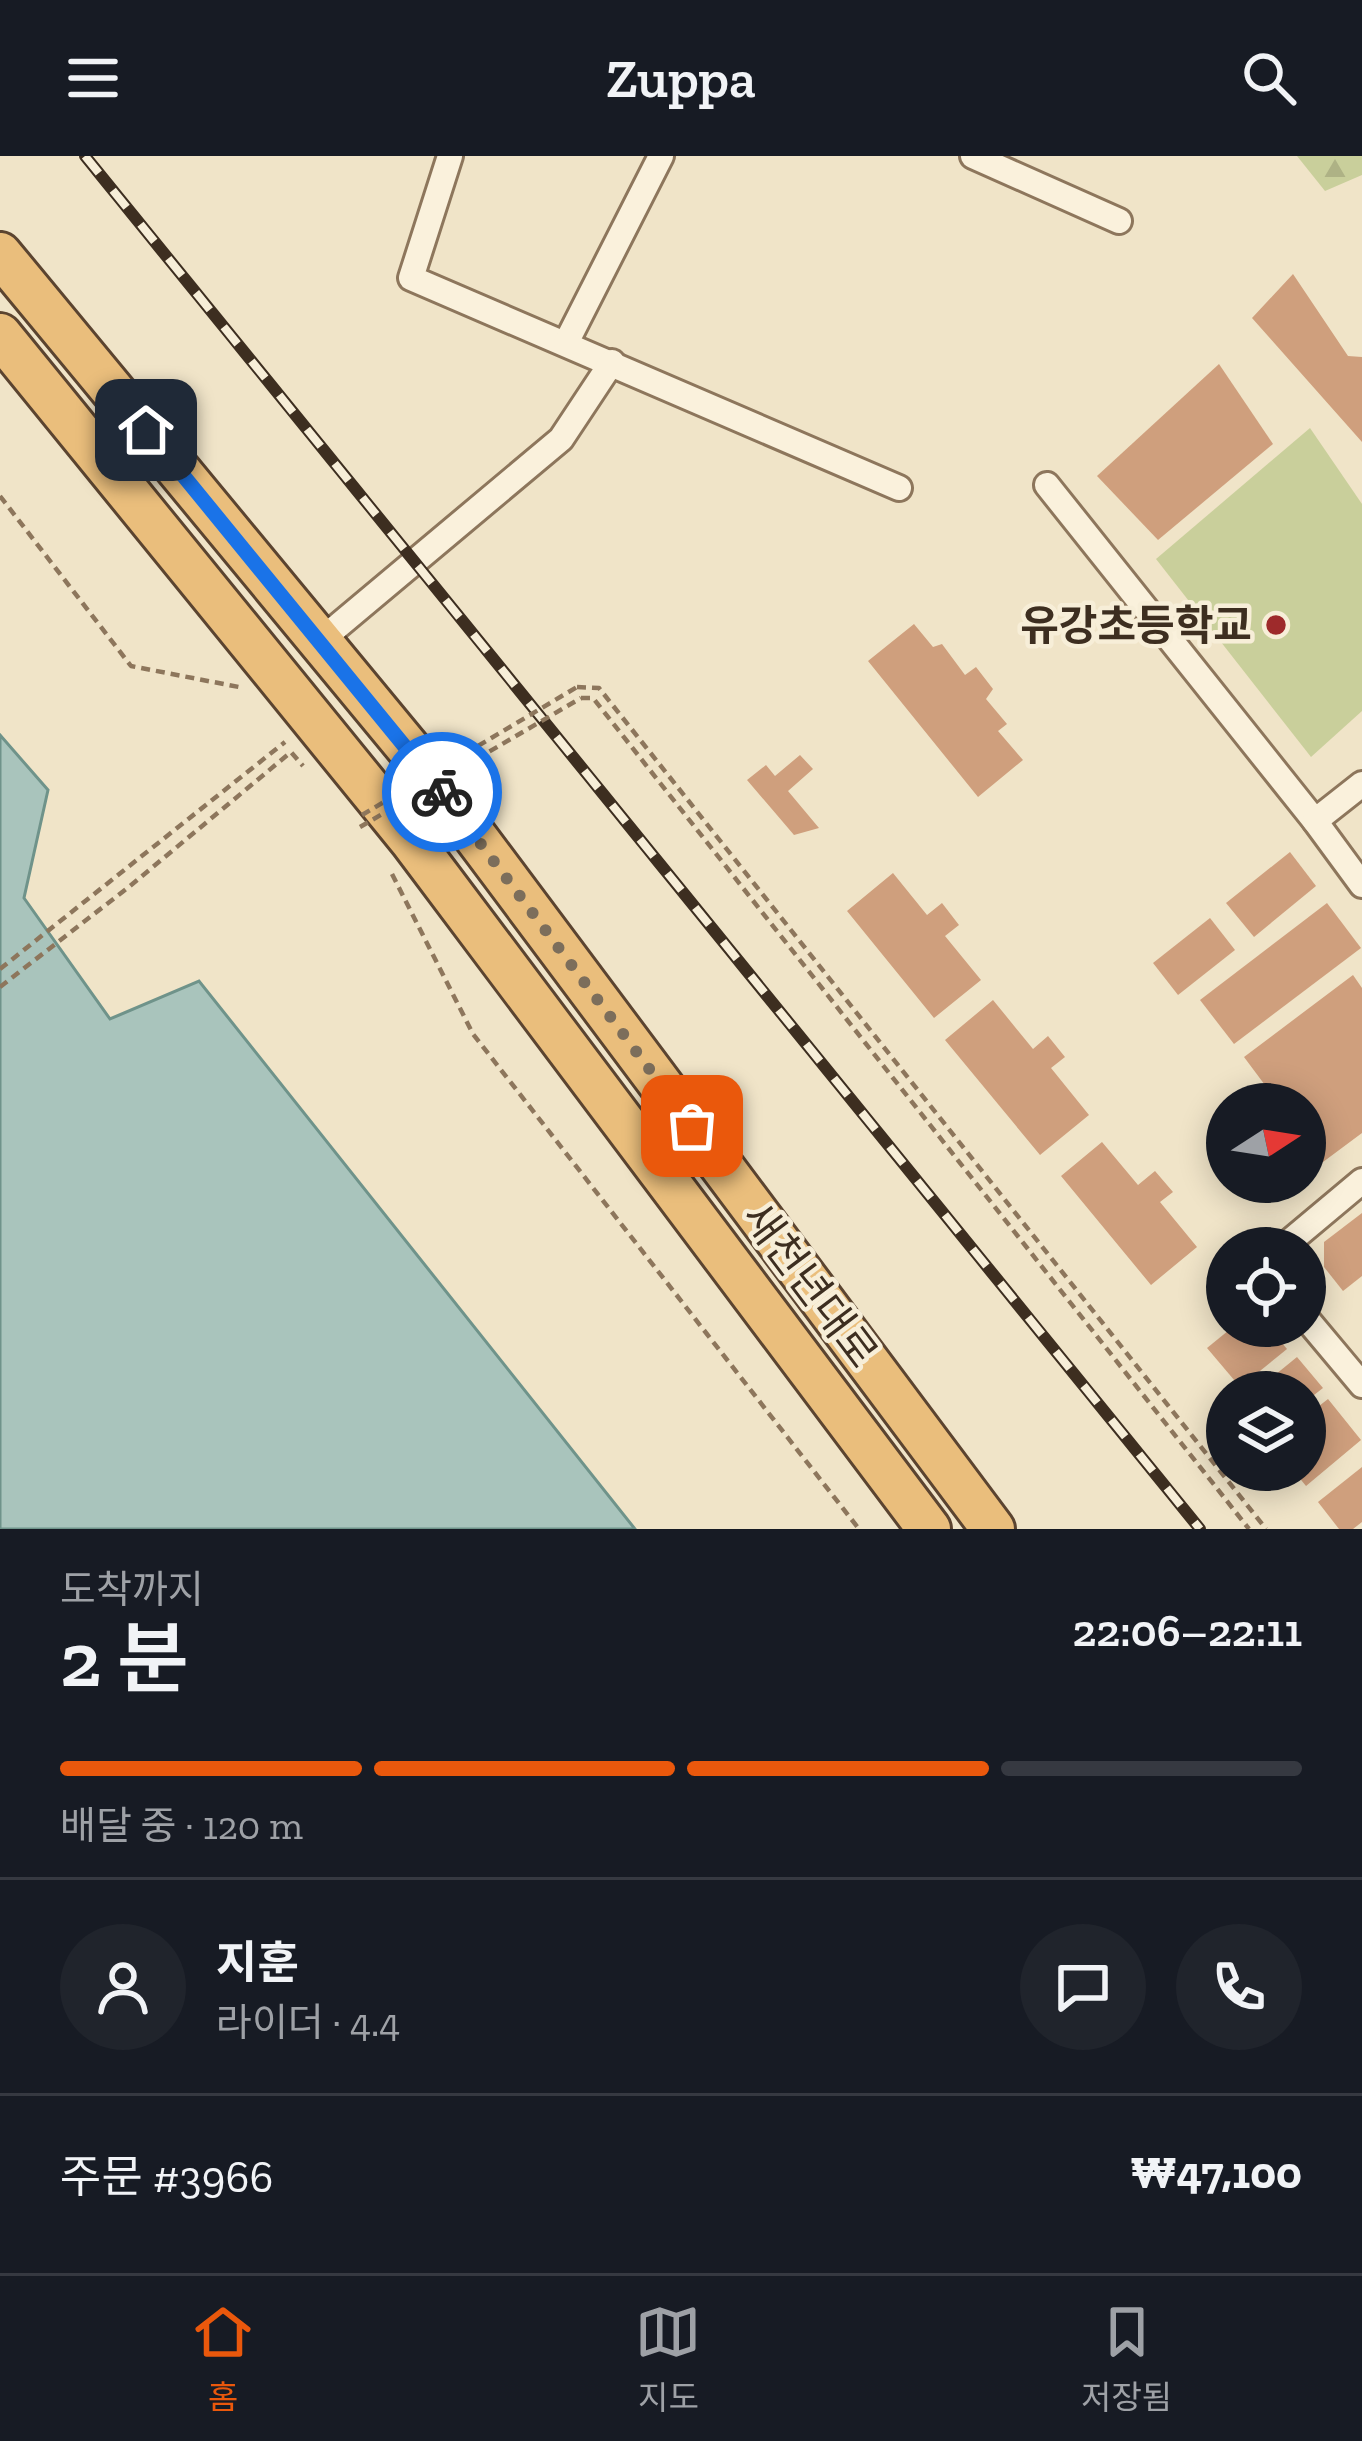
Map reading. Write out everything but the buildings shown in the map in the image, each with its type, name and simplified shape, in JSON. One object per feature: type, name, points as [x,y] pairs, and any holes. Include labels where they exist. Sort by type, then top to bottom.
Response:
[{"type":"highway","name":"새천년대로","points":[[0,254],[432,778],[992,1529]]},
{"type":"highway","name":"새천년대로","points":[[0,335],[411,840],[929,1529]]},
{"type":"street","points":[[450,156],[411,278],[899,488]]},
{"type":"street","points":[[566,343],[661,156]]},
{"type":"street","points":[[973,156],[1119,221]]},
{"type":"street","points":[[320,641],[561,440],[611,362]]},
{"type":"street","points":[[1047,485],[1362,885]]},
{"type":"street","points":[[1315,821],[1362,784]]},
{"type":"street","points":[[1307,1227],[1362,1181]]},
{"type":"street","points":[[1326,1343],[1362,1385]]},
{"type":"path","points":[[0,496],[131,667],[245,688]]},
{"type":"path","points":[[372,835],[362,815],[577,687],[599,688],[1266,1529]]},
{"type":"path","points":[[360,827],[581,698],[593,698],[1249,1529]]},
{"type":"path","points":[[0,969],[294,734]]},
{"type":"path","points":[[0,986],[291,752],[305,767]]},
{"type":"path","points":[[392,875],[473,1034],[859,1529]]},
{"type":"green space","points":[[1297,156],[1362,156],[1362,175],[1325,191]]},
{"type":"green space","points":[[1310,428],[1362,504],[1362,711],[1311,757],[1156,559]]},
{"type":"water","points":[[0,735],[48,790],[24,898],[110,1019],[199,981],[635,1529],[0,1529]]},
{"type":"railway","points":[[85,156],[1200,1529]]},
{"type":"way so far","points":[[442,792],[692,1126]]},
{"type":"place","name":"유강초등학교","points":[[1276,625]]},
{"type":"route","points":[[146,430],[442,792]]}]
